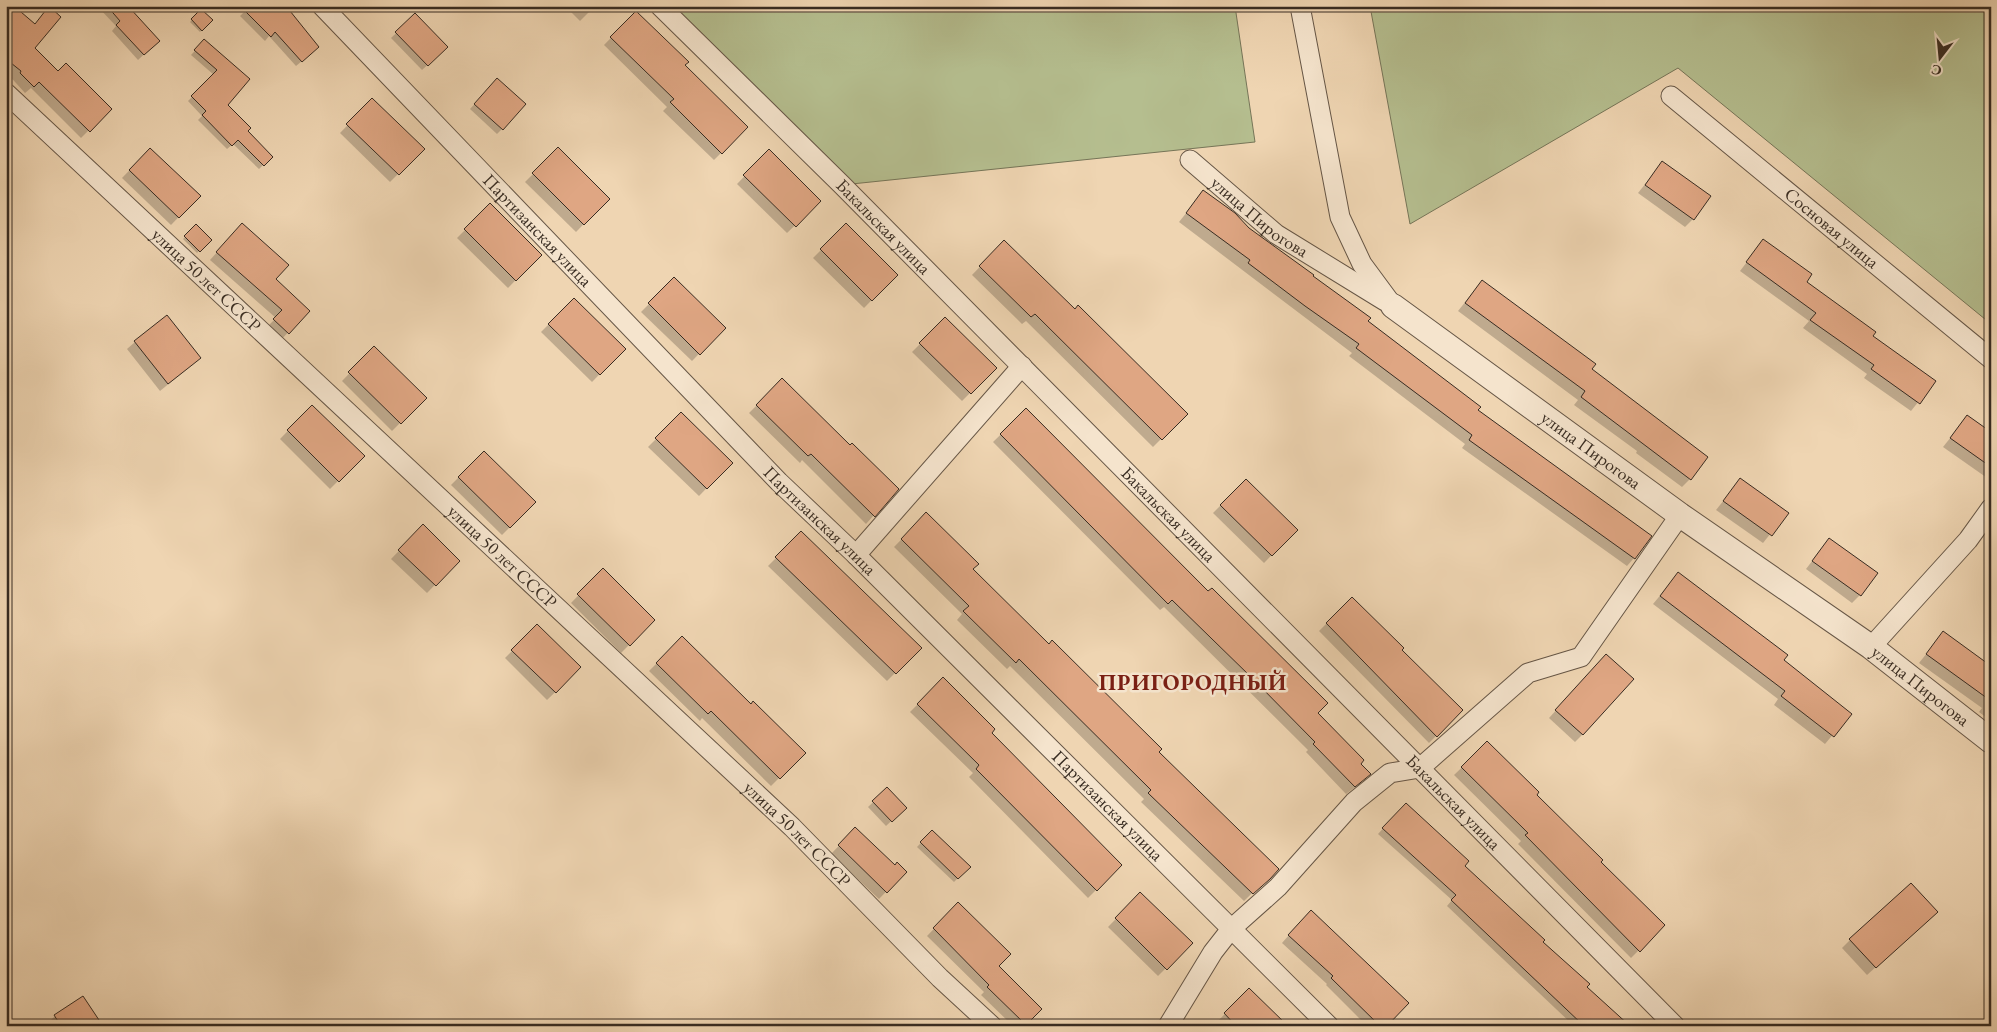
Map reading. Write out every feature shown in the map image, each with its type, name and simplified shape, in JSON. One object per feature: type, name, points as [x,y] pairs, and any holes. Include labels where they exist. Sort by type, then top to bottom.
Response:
[{"type":"street","name":"Партизанская улица","points":[[322,6],[779,482],[856,555],[1329,1026]]},
{"type":"street","name":"Бакальская улица","points":[[660,6],[1022,366],[1674,1026]]},
{"type":"street","points":[[1300,6],[1340,217],[1362,264],[1393,306]]},
{"type":"street","name":"улица 50 лет СССР","points":[[6,93],[792,827],[940,978],[992,1026]]},
{"type":"street","name":"Сосновая улица","points":[[1671,96],[1991,359]]},
{"type":"street","name":"улица Пирогова","points":[[1190,160],[1276,234],[1393,306],[1680,515],[1871,647],[1991,741]]},
{"type":"street","points":[[856,555],[1022,366]]},
{"type":"street","points":[[1871,647],[1968,540],[1991,508]]},
{"type":"street","points":[[1168,1026],[1213,952],[1231,929],[1278,887],[1354,802],[1390,773],[1420,768],[1528,673],[1581,658],[1680,515]]},
{"type":"green space","points":[[673,6],[1235,6],[1255,142],[842,185]]},
{"type":"green space","points":[[1370,6],[1991,6],[1991,324],[1678,68],[1410,224]]},
{"type":"building","points":[[6,6],[14,6],[35,24],[49,6],[61,17],[35,48],[58,71],[66,63],[112,109],[90,132],[39,82],[34,87],[20,73],[21,71],[6,59]]},
{"type":"building","points":[[107,6],[128,6],[160,41],[144,55],[116,25],[120,21]]},
{"type":"building","points":[[240,6],[286,6],[319,47],[302,62],[275,32],[271,37]]},
{"type":"building","points":[[201,9],[213,20],[202,31],[191,19]]},
{"type":"building","points":[[636,11],[689,62],[685,65],[748,127],[722,154],[670,102],[674,99],[610,37]]},
{"type":"building","points":[[415,13],[448,47],[428,66],[395,32]]},
{"type":"building","points":[[204,39],[250,79],[228,105],[251,128],[248,131],[273,157],[264,166],[238,140],[232,146],[202,115],[206,111],[191,96],[217,70],[194,50]]},
{"type":"building","points":[[497,78],[526,104],[503,130],[474,104]]},
{"type":"building","points":[[372,98],[425,149],[399,175],[346,124]]},
{"type":"building","points":[[558,147],[610,199],[584,225],[532,173]]},
{"type":"building","points":[[150,148],[201,196],[179,218],[129,170]]},
{"type":"building","points":[[769,149],[821,201],[796,227],[743,175]]},
{"type":"building","points":[[1662,161],[1711,196],[1694,220],[1645,185]]},
{"type":"building","points":[[1203,190],[1235,213],[1249,228],[1371,318],[1368,321],[1481,407],[1478,410],[1652,536],[1635,559],[1469,440],[1472,435],[1356,348],[1359,344],[1248,263],[1250,260],[1186,213]]},
{"type":"building","points":[[490,203],[542,255],[516,281],[464,229]]},
{"type":"building","points":[[242,223],[289,265],[276,279],[310,311],[289,334],[273,319],[282,310],[216,252]]},
{"type":"building","points":[[846,223],[898,275],[872,301],[820,249]]},
{"type":"building","points":[[196,224],[212,240],[200,252],[184,236]]},
{"type":"building","points":[[1763,239],[1812,274],[1807,282],[1876,332],[1873,336],[1936,381],[1920,404],[1871,369],[1874,365],[1810,320],[1816,313],[1746,262]]},
{"type":"building","points":[[1004,240],[1075,309],[1078,305],[1188,414],[1162,440],[1035,314],[1031,317],[979,266]]},
{"type":"building","points":[[674,277],[726,328],[700,355],[648,303]]},
{"type":"building","points":[[1482,280],[1596,364],[1592,369],[1708,457],[1691,480],[1581,397],[1585,391],[1465,303]]},
{"type":"building","points":[[574,298],[626,349],[600,375],[548,324]]},
{"type":"building","points":[[167,315],[201,358],[168,384],[134,341]]},
{"type":"building","points":[[945,317],[997,368],[971,394],[919,343]]},
{"type":"building","points":[[374,346],[427,398],[401,424],[348,372]]},
{"type":"building","points":[[782,378],[850,445],[852,443],[899,489],[875,517],[811,454],[808,456],[756,405]]},
{"type":"building","points":[[312,405],[365,456],[339,482],[287,430]]},
{"type":"building","points":[[1026,408],[1208,591],[1212,588],[1328,703],[1318,713],[1364,760],[1361,764],[1371,774],[1355,787],[1313,744],[1315,742],[1251,677],[1172,600],[1168,604],[1000,434]]},
{"type":"building","points":[[681,412],[733,463],[707,489],[655,438]]},
{"type":"building","points":[[1967,415],[1991,432],[1991,467],[1950,438]]},
{"type":"building","points":[[484,451],[536,502],[510,528],[458,477]]},
{"type":"building","points":[[1740,478],[1789,513],[1772,536],[1723,501]]},
{"type":"building","points":[[1246,479],[1298,530],[1272,556],[1220,505]]},
{"type":"building","points":[[926,512],[979,564],[973,569],[1049,644],[1052,640],[1162,749],[1159,752],[1279,869],[1270,879],[1253,894],[1148,793],[1151,790],[1019,659],[1016,663],[963,611],[969,606],[901,539]]},
{"type":"building","points":[[423,524],[460,561],[436,586],[398,550]]},
{"type":"building","points":[[801,531],[922,648],[896,674],[775,557]]},
{"type":"building","points":[[1829,538],[1878,573],[1861,596],[1812,561]]},
{"type":"building","points":[[603,568],[655,620],[630,646],[577,594]]},
{"type":"building","points":[[1678,572],[1788,655],[1784,660],[1852,714],[1834,737],[1781,696],[1785,691],[1660,596]]},
{"type":"building","points":[[1352,597],[1463,710],[1437,737],[1326,623]]},
{"type":"building","points":[[537,624],[581,667],[556,693],[511,650]]},
{"type":"building","points":[[1943,631],[1991,666],[1991,701],[1926,654]]},
{"type":"building","points":[[682,636],[751,704],[753,701],[806,753],[780,779],[711,711],[708,714],[656,663]]},
{"type":"building","points":[[1606,654],[1634,679],[1583,735],[1555,710]]},
{"type":"building","points":[[943,677],[995,729],[992,733],[1122,865],[1097,891],[976,769],[979,765],[917,704]]},
{"type":"building","points":[[1487,741],[1539,792],[1537,795],[1603,860],[1601,862],[1665,925],[1640,952],[1525,835],[1528,833],[1461,767]]},
{"type":"building","points":[[887,787],[907,808],[892,822],[872,801]]},
{"type":"building","points":[[1406,803],[1469,861],[1465,866],[1545,940],[1543,942],[1590,984],[1587,987],[1630,1026],[1584,1026],[1451,900],[1456,895],[1382,828]]},
{"type":"building","points":[[855,827],[895,865],[897,862],[907,872],[887,893],[838,845]]},
{"type":"building","points":[[932,830],[971,867],[958,879],[920,842]]},
{"type":"building","points":[[1911,883],[1938,912],[1876,968],[1849,939]]},
{"type":"building","points":[[1140,892],[1193,943],[1167,970],[1115,918]]},
{"type":"building","points":[[958,902],[1011,954],[999,966],[1042,1009],[1026,1025],[987,987],[989,985],[933,928]]},
{"type":"building","points":[[1311,910],[1409,1003],[1387,1026],[1380,1026],[1331,978],[1333,976],[1288,935]]},
{"type":"building","points":[[1249,988],[1288,1026],[1236,1026],[1224,1013]]},
{"type":"building","points":[[83,996],[103,1026],[61,1026],[54,1015]]},
{"type":"district","name":"ПРИГОРОДНЫЙ","points":[[1193,682]]}]
